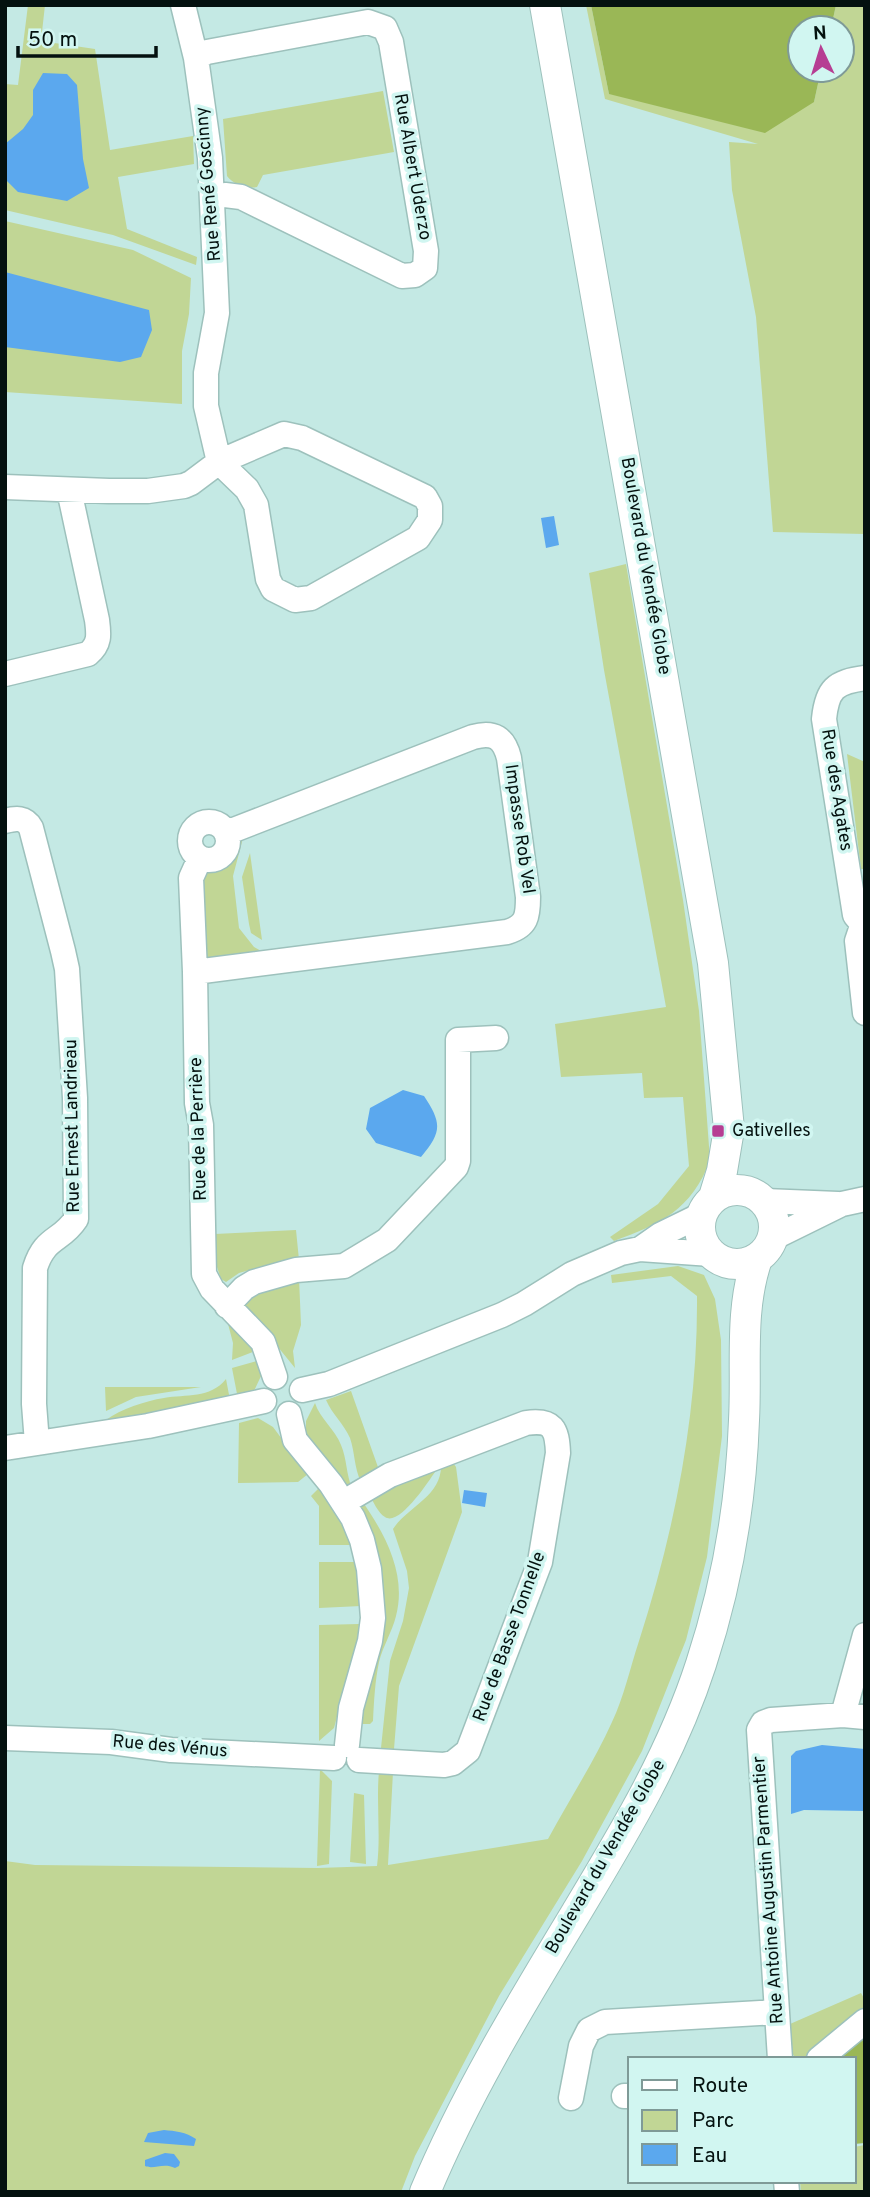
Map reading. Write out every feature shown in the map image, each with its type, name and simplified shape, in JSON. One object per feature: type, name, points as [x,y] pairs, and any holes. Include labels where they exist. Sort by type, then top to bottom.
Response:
[{"type":"main road","name":"Boulevard du Vendée Globe","points":[[545,5],[705,911],[719,1014],[729,1129],[722,1171],[707,1206]]},
{"type":"main road","name":"Boulevard du Vendée Globe","points":[[729,1129],[748,1179],[760,1197]]},
{"type":"main road","points":[[734,1189],[760,1197],[772,1212],[775,1225],[765,1248],[745,1264],[731,1264],[715,1257],[703,1242],[699,1229],[707,1206],[734,1189]]},
{"type":"main road","name":"Boulevard du Vendée Globe","points":[[425,2192],[454,2126],[483,2070],[654,1780],[691,1692],[718,1609],[737,1513],[745,1418],[744,1335],[748,1292],[765,1248]]},
{"type":"main road","name":"Boulevard du Vendée Globe","points":[[715,1257],[729,1284],[744,1335]]},
{"type":"street","name":"Rue René Goscinny","points":[[183,5],[196,58],[208,131],[217,313],[206,373],[206,406],[219,461]]},
{"type":"street","name":"Rue Albert Uderzo","points":[[196,58],[207,52],[368,22],[385,28],[391,41],[426,251],[425,268],[415,275],[402,276],[242,197],[213,197]]},
{"type":"street","points":[[5,487],[148,491],[184,485],[191,483],[219,461],[284,434],[302,438],[425,497],[430,506],[430,520],[418,538],[311,598],[295,600],[273,589],[268,579],[256,505],[247,489],[219,461]]},
{"type":"street","points":[[5,674],[88,654],[96,648],[99,636],[97,620],[69,490]]},
{"type":"street","name":"Rue des Agates","points":[[865,678],[849,680],[833,688],[826,701],[824,719],[855,915],[863,926],[857,941],[865,1013]]},
{"type":"street","name":"Impasse Rob Vel","points":[[195,972],[507,932],[518,929],[525,923],[528,911],[509,758],[505,743],[491,734],[473,737],[226,833],[223,828],[211,822],[204,822],[191,835],[191,848],[200,858]]},
{"type":"street","name":"Rue Ernest Landrieau","points":[[5,821],[20,819],[31,828],[64,951],[75,1098],[76,1219],[44,1248],[35,1268],[34,1404],[37,1443]]},
{"type":"street","name":"Rue de la Perrière","points":[[200,858],[191,878],[202,1268],[207,1281],[227,1306],[263,1342],[275,1377]]},
{"type":"street","points":[[227,1306],[244,1288],[254,1282],[296,1270],[344,1266],[387,1240],[456,1167],[458,1040],[496,1038]]},
{"type":"street","points":[[760,1197],[853,1201]]},
{"type":"street","points":[[765,1248],[853,1201]]},
{"type":"street","points":[[302,1390],[329,1384],[446,1339],[524,1304],[572,1274],[640,1249],[707,1206]]},
{"type":"street","points":[[640,1249],[715,1257]]},
{"type":"street","points":[[275,1377],[290,1377],[302,1390],[300,1404],[289,1414],[280,1415],[273,1412],[264,1401],[266,1386],[275,1377]]},
{"type":"street","points":[[5,1448],[148,1426],[264,1401]]},
{"type":"street","points":[[289,1414],[295,1440],[344,1502],[362,1540],[369,1569],[373,1606],[370,1642],[352,1707],[347,1748]]},
{"type":"street","name":"Rue de Basse Tonnelle","points":[[344,1502],[390,1475],[526,1423],[540,1421],[551,1426],[558,1437],[558,1453],[540,1562],[468,1751],[453,1763],[444,1765],[347,1748]]},
{"type":"street","points":[[854,1716],[865,1635]]},
{"type":"street","name":"Rue Antoine Augustin Parmentier","points":[[780,2057],[759,1730],[764,1723],[771,1720],[854,1716]]},
{"type":"street","name":"Rue des Vénus","points":[[5,1738],[111,1742],[171,1750],[347,1748]]},
{"type":"street","points":[[571,2098],[581,2046],[589,2030],[605,2022],[777,2012]]},
{"type":"street","points":[[821,2057],[865,2021]]},
{"type":"green space","points":[[28,5],[45,5],[41,41],[95,49],[110,150],[193,136],[194,164],[118,177],[127,229],[197,257],[196,265],[113,235],[5,210],[5,84],[18,85]]},
{"type":"green space","points":[[586,5],[591,5],[609,94],[814,102],[818,84],[856,84],[856,14],[834,14],[836,5],[865,5],[865,534],[773,532],[756,317],[732,190],[729,142],[758,144],[605,99]]},
{"type":"green space","points":[[591,5],[836,5],[834,14],[786,14],[786,84],[818,84],[814,102],[765,133],[609,94]]},
{"type":"green space","points":[[383,91],[394,152],[263,175],[257,187],[241,186],[227,176],[223,119]]},
{"type":"green space","points":[[5,221],[133,250],[191,278],[189,314],[182,351],[182,404],[5,392]]},
{"type":"green space","points":[[626,564],[699,1011],[710,1160],[703,1177],[684,1203],[660,1221],[614,1241],[610,1237],[658,1204],[689,1166],[683,1097],[644,1098],[642,1073],[561,1077],[555,1024],[666,1007],[604,670],[589,573]]},
{"type":"green space","points":[[847,754],[865,762],[865,869],[861,869]]},
{"type":"green space","points":[[243,838],[233,876],[239,928],[254,947],[263,952],[205,962],[202,873],[228,860],[238,839]]},
{"type":"green space","points":[[250,853],[262,940],[251,933],[242,877]]},
{"type":"green space","points":[[296,1230],[299,1260],[282,1261],[239,1273],[226,1282],[221,1279],[217,1267],[215,1234]]},
{"type":"green space","points":[[678,1266],[704,1275],[715,1299],[721,1340],[722,1436],[707,1557],[686,1640],[642,1751],[582,1861],[499,1996],[415,2156],[401,2192],[5,2192],[5,1861],[35,1865],[318,1868],[377,1866],[379,1771],[393,1772],[388,1865],[548,1839],[597,1752],[620,1703],[663,1556],[689,1427],[697,1296],[671,1276],[612,1283],[611,1275]]},
{"type":"green space","points":[[299,1278],[301,1325],[293,1351],[295,1368],[243,1304],[246,1297]]},
{"type":"green space","points":[[227,1320],[258,1350],[232,1360],[233,1343]]},
{"type":"green space","points":[[260,1360],[261,1376],[254,1391],[238,1399],[232,1368]]},
{"type":"green space","points":[[226,1379],[230,1400],[105,1426],[106,1420],[134,1406],[157,1399],[205,1393]]},
{"type":"green space","points":[[105,1387],[201,1387],[136,1397],[106,1411]]},
{"type":"green space","points":[[351,1391],[379,1470],[361,1482],[350,1438],[326,1400]]},
{"type":"green space","points":[[315,1403],[341,1445],[352,1488],[345,1487],[306,1433],[306,1421]]},
{"type":"green space","points":[[258,1418],[273,1427],[308,1474],[298,1482],[238,1483],[239,1423]]},
{"type":"green space","points":[[451,1460],[456,1467],[462,1512],[399,1686],[394,1749],[381,1748],[390,1661],[403,1621],[409,1588],[407,1571],[393,1529],[431,1492],[440,1474],[441,1463]]},
{"type":"green space","points":[[432,1465],[435,1472],[405,1510],[391,1518],[382,1515],[369,1494]]},
{"type":"green space","points":[[319,1488],[333,1505],[351,1545],[319,1545],[319,1506],[311,1496]]},
{"type":"green space","points":[[362,1501],[386,1541],[399,1585],[396,1616],[379,1662],[373,1721],[370,1724],[358,1724],[374,1657],[358,1510]]},
{"type":"green space","points":[[319,1562],[355,1562],[361,1606],[319,1608]]},
{"type":"green space","points":[[359,1624],[357,1642],[334,1728],[319,1741],[319,1625]]},
{"type":"green space","points":[[320,1769],[332,1781],[329,1864],[317,1866]]},
{"type":"green space","points":[[354,1793],[364,1795],[366,1864],[350,1862]]},
{"type":"green space","points":[[861,1993],[865,2000],[865,2010],[824,2038],[807,2057],[795,2057],[792,2053],[790,2024]]},
{"type":"green space","points":[[865,2038],[865,2143],[856,2144],[856,2057],[840,2057]]},
{"type":"green space","points":[[865,2145],[865,2192],[801,2192],[800,2183],[856,2183],[856,2147]]},
{"type":"water","points":[[43,73],[67,74],[77,85],[83,159],[89,188],[67,201],[18,192],[5,179],[5,144],[23,129],[33,115],[33,90]]},
{"type":"water","points":[[5,272],[149,310],[152,330],[141,357],[120,362],[5,347]]},
{"type":"water","points":[[554,516],[559,545],[546,548],[541,518]]},
{"type":"water","points":[[403,1090],[424,1096],[434,1113],[436,1134],[421,1157],[376,1143],[366,1129],[370,1108]]},
{"type":"water","points":[[464,1490],[487,1493],[485,1507],[462,1503]]},
{"type":"water","points":[[822,1745],[865,1749],[865,1811],[804,1810],[791,1814],[791,1756],[796,1751]]},
{"type":"water","points":[[164,2130],[180,2132],[196,2139],[194,2146],[144,2142],[148,2133]]},
{"type":"water","points":[[165,2153],[174,2154],[180,2162],[179,2166],[145,2166],[145,2160]]},
{"type":"place","name":"Gativelles","points":[[718,1131]]}]
